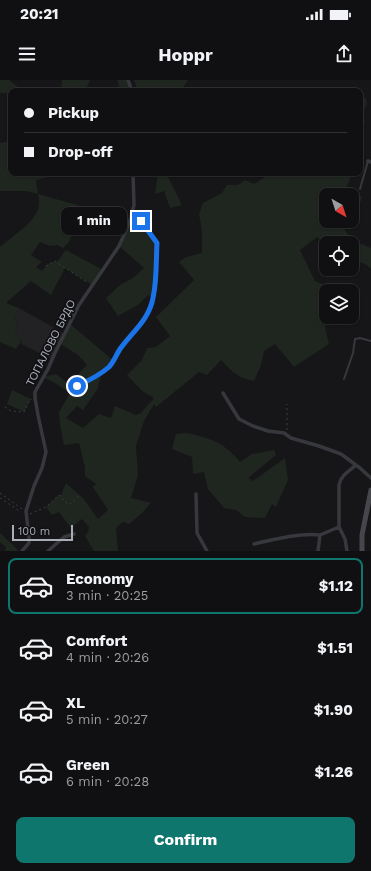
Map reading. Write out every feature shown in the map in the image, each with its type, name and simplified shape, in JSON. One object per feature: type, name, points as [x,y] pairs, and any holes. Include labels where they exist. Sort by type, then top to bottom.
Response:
[{"type":"street","name":"ТОПАЛОВО БРДО","points":[[22,551],[29,543],[26,513],[46,452],[35,392],[79,306],[119,246],[133,213],[133,176]]},
{"type":"street","points":[[223,393],[239,419],[268,431],[284,432],[291,438],[341,454],[371,478]]},
{"type":"street","points":[[347,551],[345,539],[339,527],[340,480],[356,465]]},
{"type":"street","points":[[362,551],[362,536],[371,490]]},
{"type":"street","points":[[196,494],[197,532],[207,551]]},
{"type":"street","points":[[254,544],[306,534],[320,535],[339,527]]},
{"type":"street","points":[[48,551],[64,537],[74,534]]},
{"type":"street","points":[[318,551],[320,535]]},
{"type":"lane","points":[[360,189],[369,162]]},
{"type":"lane","points":[[77,386],[102,373],[110,366],[119,350],[142,323],[148,313],[153,298],[157,243],[141,221],[133,213]]},
{"type":"lane","points":[[344,379],[353,353],[355,339],[360,338],[371,341]]},
{"type":"path","points":[[46,266],[55,261],[92,285]]},
{"type":"path","points":[[5,407],[11,411],[24,412],[31,399],[35,398]]},
{"type":"path","points":[[287,404],[287,435]]},
{"type":"path","points":[[0,493],[26,513]]},
{"type":"path","points":[[0,498],[26,513],[39,511],[46,507],[59,495],[68,505],[80,495]]},
{"type":"shaded area","points":[[0,80],[9,80],[19,88],[8,88],[8,93],[0,93]]},
{"type":"shaded area","points":[[62,80],[90,80],[86,88],[61,88]]},
{"type":"shaded area","points":[[117,80],[128,80],[131,88],[118,88],[119,85]]},
{"type":"shaded area","points":[[134,80],[188,80],[183,88],[137,88]]},
{"type":"shaded area","points":[[363,98],[366,98],[367,104],[363,112]]},
{"type":"shaded area","points":[[363,112],[365,121],[363,127]]},
{"type":"shaded area","points":[[8,142],[8,176],[52,176],[36,180],[38,194],[26,191],[0,191],[0,143]]},
{"type":"shaded area","points":[[158,176],[168,176],[182,205],[170,208],[164,191],[155,194]]},
{"type":"shaded area","points":[[267,176],[351,176],[346,188],[319,188],[319,228],[343,228],[349,236],[319,236],[319,238],[317,237],[300,250],[315,281],[322,284],[319,284],[319,324],[327,324],[325,327],[329,344],[294,367],[275,344],[264,351],[261,365],[254,381],[239,376],[221,360],[207,375],[199,372],[156,407],[154,404],[144,421],[136,446],[138,475],[131,498],[151,503],[129,524],[123,522],[116,528],[118,551],[94,551],[85,536],[89,527],[82,519],[71,528],[59,512],[52,515],[46,507],[59,495],[61,495],[66,483],[83,498],[98,519],[108,510],[93,487],[96,484],[85,476],[85,467],[79,443],[64,445],[59,412],[70,393],[43,377],[56,374],[75,389],[85,382],[78,374],[87,365],[78,355],[61,344],[70,324],[114,361],[102,373],[97,390],[83,410],[77,406],[66,418],[83,428],[99,414],[111,418],[115,406],[136,415],[141,413],[154,398],[142,391],[127,375],[142,360],[147,348],[156,347],[170,336],[156,317],[194,280],[179,262],[186,257],[202,253],[202,231],[199,214],[203,203],[222,193],[227,185],[238,185],[245,180],[254,184]]},
{"type":"shaded area","points":[[38,194],[84,207],[69,242],[63,248],[57,245],[50,246],[40,242],[31,255],[42,262],[36,267],[42,271],[46,266],[55,261],[57,262],[66,250],[103,270],[92,285],[65,268],[51,295],[31,281],[6,303],[19,308],[15,318],[17,327],[15,337],[22,340],[16,349],[0,342],[0,247],[24,228],[35,216],[39,203]]},
{"type":"shaded area","points":[[359,196],[362,197],[359,207]]},
{"type":"shaded area","points":[[133,213],[141,221],[157,243],[153,298],[148,295],[138,305],[118,316],[106,298],[120,285],[133,278],[144,268],[119,246]]},
{"type":"shaded area","points":[[359,244],[362,244],[371,248],[371,269],[367,265],[359,262]]},
{"type":"shaded area","points":[[19,308],[65,334],[52,359],[21,344],[22,340],[15,337],[17,327],[15,318]]},
{"type":"shaded area","points":[[12,390],[31,399],[24,412],[7,404]]},
{"type":"shaded area","points":[[187,433],[203,437],[222,445],[228,449],[240,462],[252,454],[274,450],[276,455],[248,478],[253,481],[285,458],[288,480],[276,507],[272,504],[265,518],[245,517],[236,510],[224,508],[208,489],[204,472],[193,474],[192,457],[172,449],[176,434]]},
{"type":"shaded area","points":[[0,533],[19,551],[5,551],[6,547],[0,542]]},
{"type":"route","points":[[77,386],[102,373],[110,366],[119,350],[142,323],[148,313],[153,298],[156,279],[157,243],[141,221]]}]
